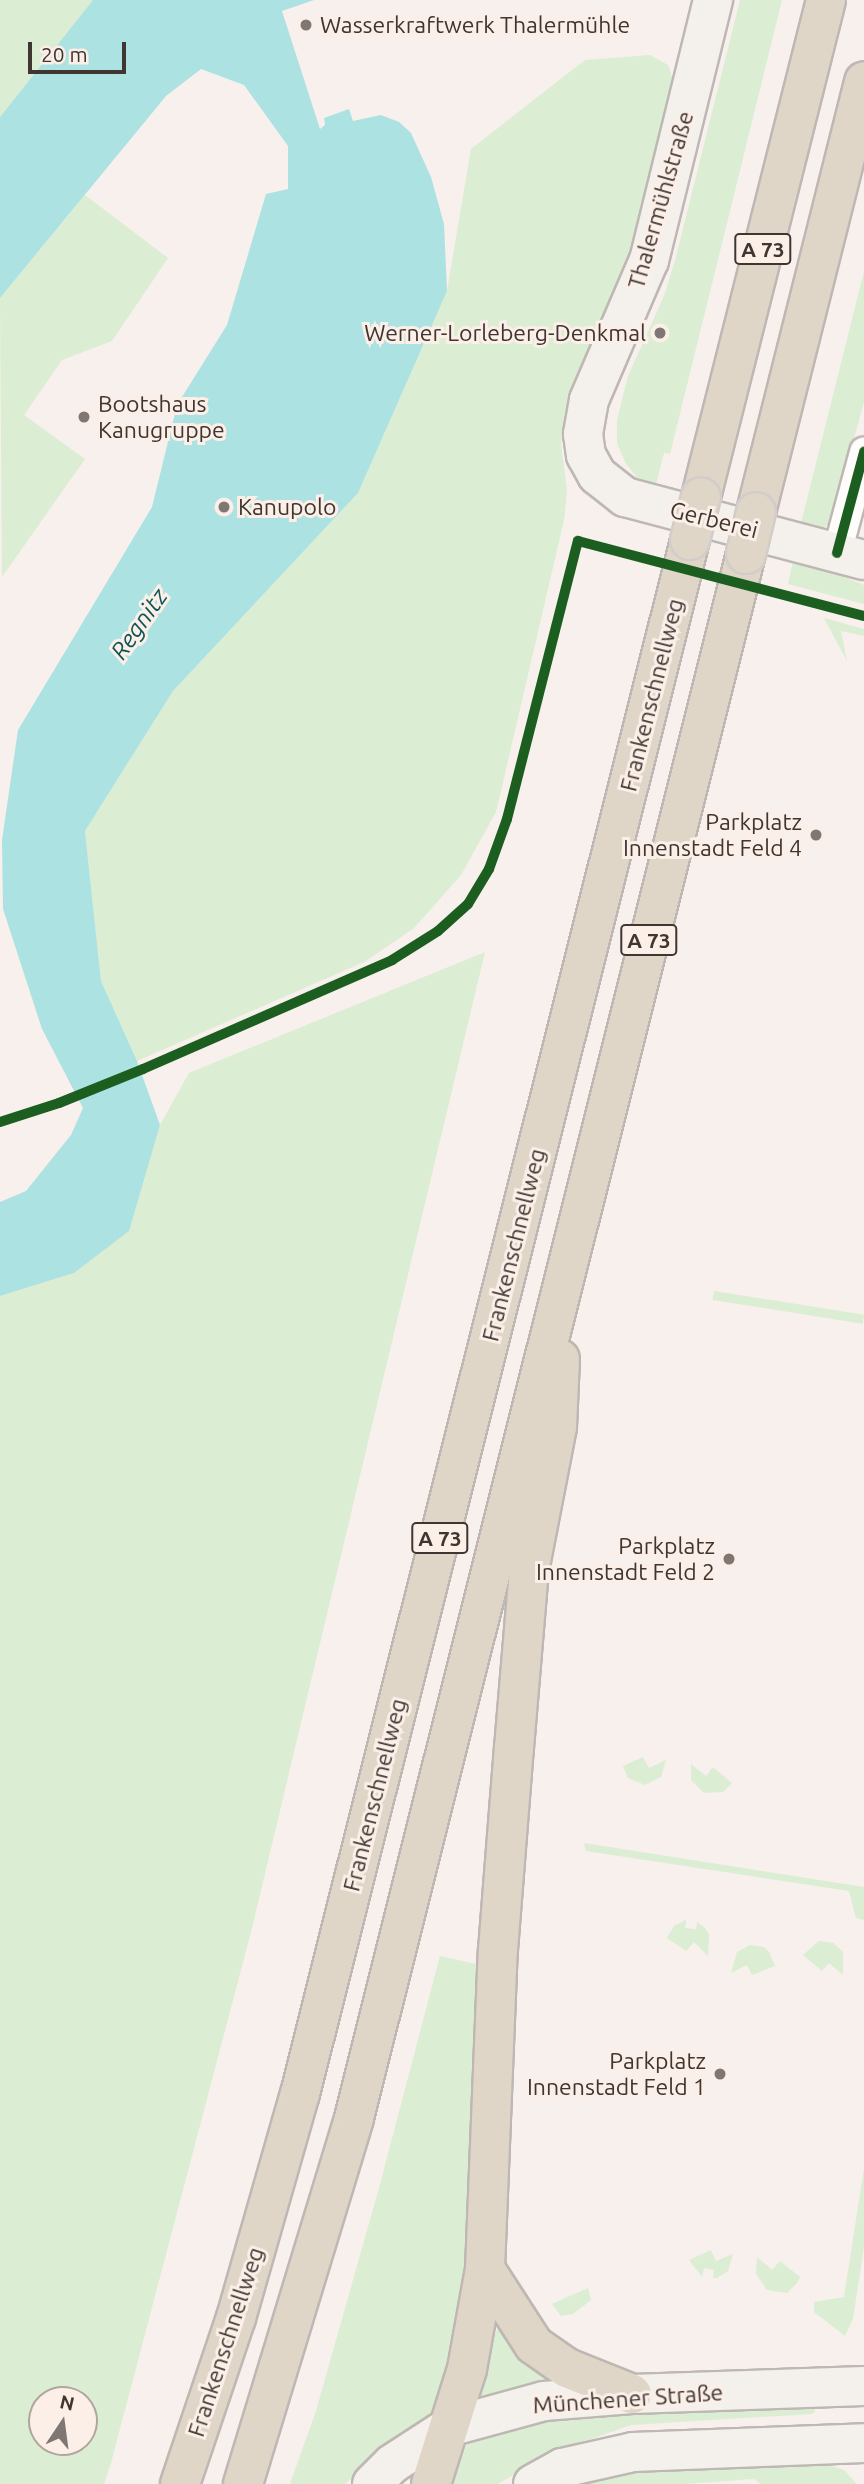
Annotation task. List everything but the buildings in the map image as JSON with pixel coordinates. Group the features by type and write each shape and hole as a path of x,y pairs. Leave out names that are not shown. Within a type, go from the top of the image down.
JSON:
{"highway":[{"name":"Frankenschnellweg","path":"180,2484 236,2318 300,2094 826,0"},
{"name":"A 73","path":"243,2484 354,2118 864,81"},
{"path":"431,2484 467,2369 485,2269 498,1950 529,1571 557,1427 562,1280"},
{"path":"485,2269 534,2345 567,2368 632,2395"}],"main road":[{"name":"Thalermühlstraße","path":"597,475 586,455 583,434 589,400 649,260 713,0"},
{"name":"Gerberei","path":"597,475 618,492 638,501 850,556"},
{"name":"Münchener Straße","path":"372,2484 392,2464 449,2427 544,2401 864,2386"},
{"path":"533,2484 562,2468 633,2452 864,2443"}],"street":[{"name":"Gerberei","path":"850,556 864,452"}],"green space":[{"path":"0,0 93,0 0,117"},
{"path":"740,0 782,0 670,454 664,453 654,492 634,485 636,476 626,464 617,443 617,420 628,376 664,296 676,257"},
{"path":"650,55 668,65 676,89 635,256 563,423 561,444 567,490 564,520 496,812 461,875 414,928 366,961 137,1061 101,981 85,831 173,691 358,493 447,291 471,149 585,60"},
{"path":"85,195 168,258 112,341 62,360 24,415 85,459 2,577 0,298"},
{"path":"864,271 864,402 831,523 821,529 800,527"},
{"path":"794,557 864,585 864,604 788,584"},
{"path":"824,618 864,629 864,636 841,631 847,661"},
{"path":"485,952 252,1928 111,2463 104,2484 0,2484 0,1296 74,1273 128,1231 160,1125 189,1073"},
{"path":"714,1291 864,1315 863,1324 713,1300"},
{"path":"643,1757 649,1768 666,1760 661,1777 645,1785 628,1778 623,1766"},
{"path":"691,1764 706,1776 713,1767 732,1783 723,1792 704,1793 691,1780"},
{"path":"584,1843 864,1887 864,1920 856,1918 849,1891 586,1851"},
{"path":"686,1920 685,1928 696,1929 697,1922 709,1934 708,1956 694,1942 686,1951 667,1938 674,1926"},
{"path":"819,1941 833,1943 843,1952 843,1975 829,1963 822,1971 803,1955"},
{"path":"750,1945 764,1947 775,1966 752,1975 747,1965 731,1973 737,1952"},
{"path":"440,1956 480,1965 468,2244 458,2319 439,2415 381,2451 345,2484 290,2484 316,2411 379,2188"},
{"path":"864,2168 864,2247 853,2319 845,2336 814,2312 814,2302 844,2297"},
{"path":"711,2250 716,2261 733,2254 728,2271 717,2278 713,2278 714,2270 704,2268 702,2277 689,2260"},
{"path":"757,2257 772,2270 780,2261 800,2277 797,2283 787,2293 767,2290 756,2274"},
{"path":"588,2288 591,2300 573,2314 561,2316 552,2304"},
{"path":"500,2328 560,2380 481,2399 496,2331"},
{"path":"813,2405 815,2412 811,2414 631,2425 552,2453 498,2484 453,2484 468,2441 521,2424 578,2416"},
{"path":"823,2463 844,2470 857,2484 761,2484 754,2479 685,2484 578,2484 634,2472"}],"water":[{"name":"Regnitz","path":"93,0 314,0 282,11 320,129 325,125 324,118 349,109 353,121 381,115 399,122 411,133 431,177 444,224 447,291 358,493 173,691 85,831 101,981 137,1061 160,1125 129,1231 74,1273 0,1296 0,1202 26,1191 71,1135 83,1108 42,1029 3,909 2,840 18,730 152,507 177,405 227,325 266,194 288,189 288,146 244,85 201,69 166,96 0,298 0,117"}],"cycle path":[{"path":"837,553 864,452"},
{"path":"0,1122 59,1103 143,1069 392,960 438,931 468,904 489,869 507,819 578,541 864,616"}],"place":[{"name":"Wasserkraftwerk Thalermühle","path":"306,25"},
{"name":"Werner-Lorleberg-Denkmal","path":"660,333"},
{"name":"Bootshaus Kanugruppe","path":"84,417"},
{"name":"Kanupolo","path":"224,507"},
{"name":"Parkplatz Innenstadt Feld 4","path":"816,835"},
{"name":"Parkplatz Innenstadt Feld 2","path":"729,1559"},
{"name":"Parkplatz Innenstadt Feld 1","path":"720,2074"}]}
